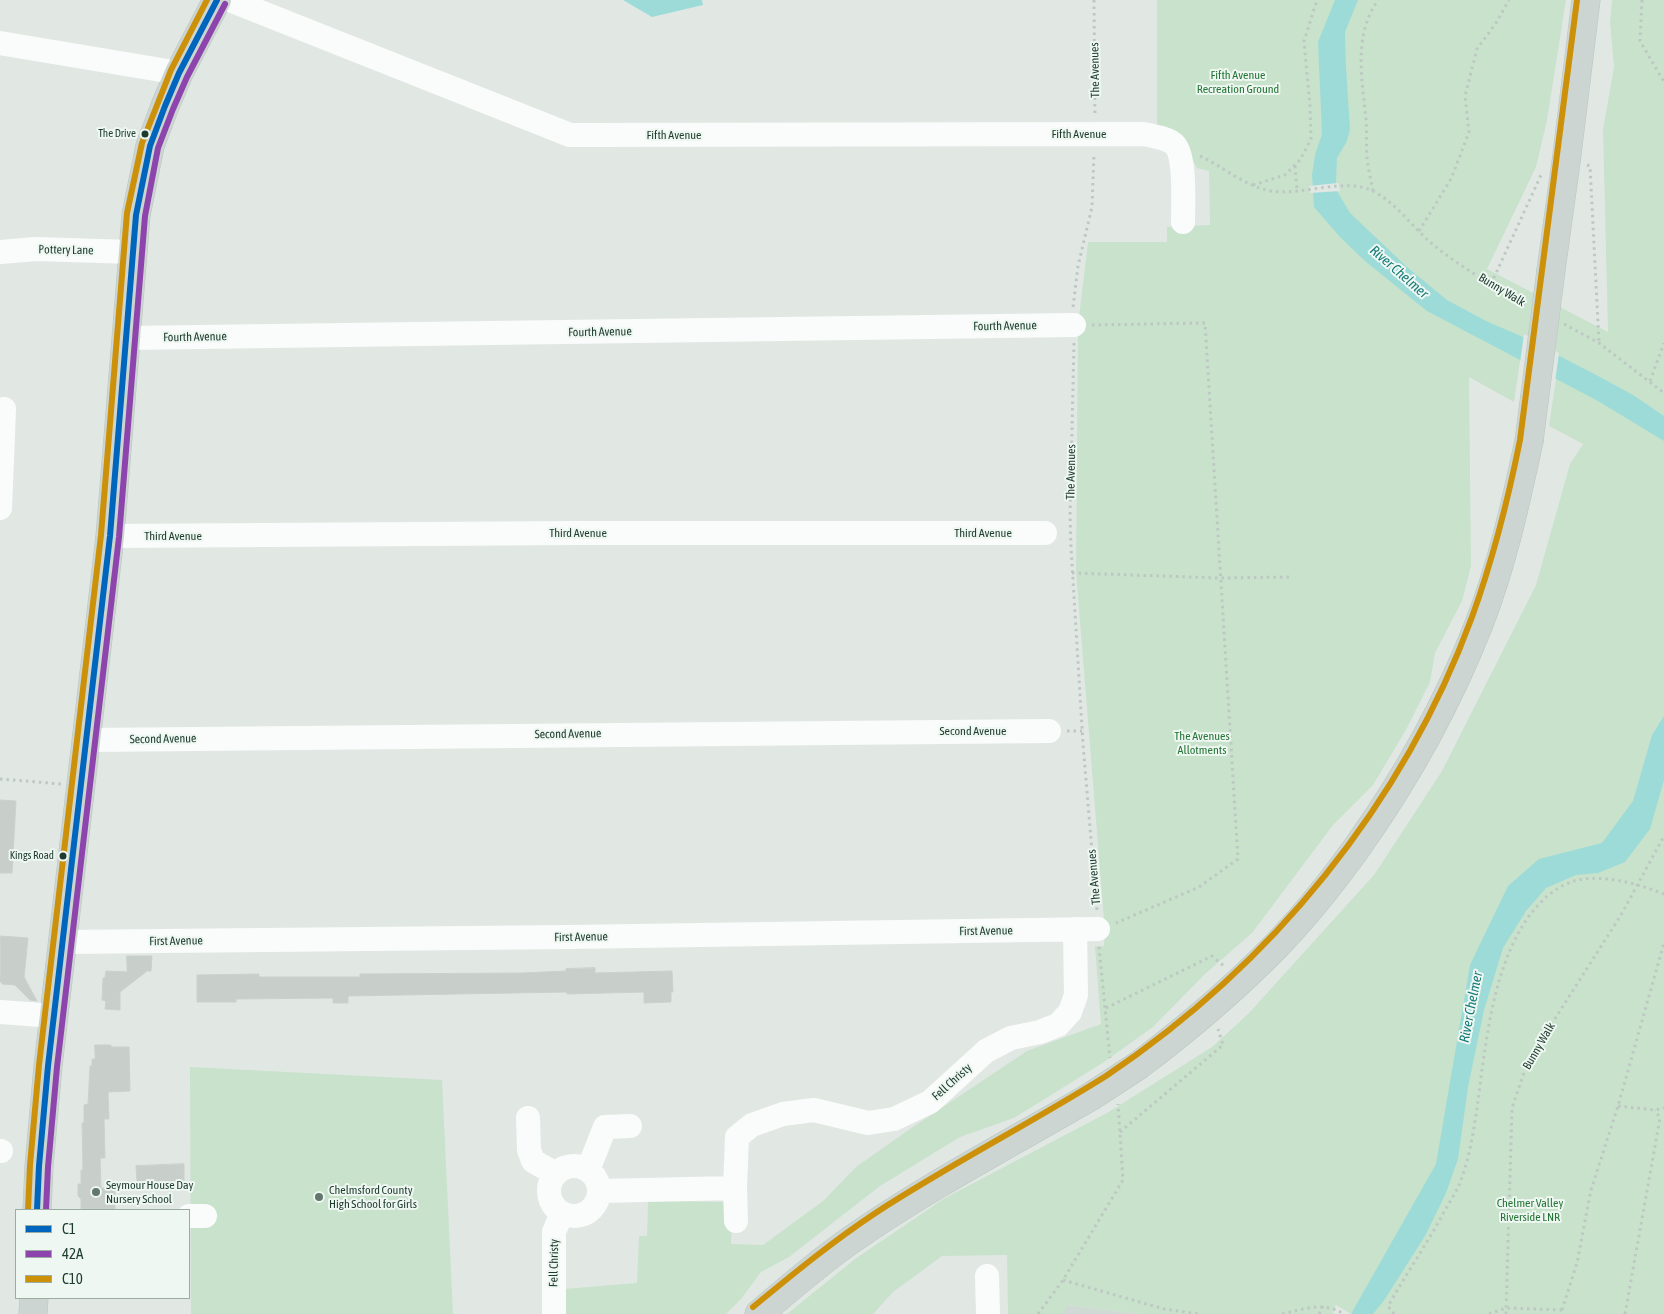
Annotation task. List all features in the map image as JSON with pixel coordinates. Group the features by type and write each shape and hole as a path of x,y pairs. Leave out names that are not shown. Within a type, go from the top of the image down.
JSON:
{"main road":[{"path":"37,1209 42,1124 110,536 136,215 150,146 179,73 217,0"},
{"path":"760,1314 793,1285 848,1243 900,1207 1090,1097 1139,1065 1212,1007 1278,944 1329,886 1381,813 1416,758 1448,697 1479,623 1507,534 1521,478 1529,441 1586,0"},
{"path":"33,1314 34,1299"}],"street":[{"name":"Fifth Avenue","path":"230,0 570,135 1144,134 1174,144"},
{"path":"0,43 179,73"},
{"path":"1174,144 1179,153 1182,167 1183,222"},
{"name":"Pottery Lane","path":"0,252 36,249 132,252"},
{"name":"Fourth Avenue","path":"126,338 1074,326"},
{"path":"0,508 4,410"},
{"name":"Third Avenue","path":"110,536 1045,533"},
{"name":"Second Avenue","path":"87,740 1049,731"},
{"name":"First Avenue","path":"63,942 1075,929 1099,937"},
{"name":"Fell Christy","path":"736,1221 737,1137 752,1125 783,1114 814,1110 868,1123 894,1120 930,1102 986,1051 1011,1038 1040,1032 1058,1025 1070,1012 1076,995 1075,929"},
{"path":"0,1012 54,1016"},
{"path":"528,1118 529,1150 533,1160 556,1174"},
{"path":"588,1170 605,1127 630,1126"},
{"path":"572,1166 588,1170 594,1176 600,1191 594,1207 587,1213 579,1216 570,1216 562,1213 552,1202 549,1195 549,1187 556,1174 572,1166"},
{"path":"600,1191 735,1188"},
{"name":"Fell Christy","path":"554,1314 554,1232 562,1213"},
{"path":"987,1276 988,1314"}],"path":[{"name":"The Avenues","path":"1094,0 1095,120 1092,207 1074,291 1070,516 1083,744 1112,1067"},
{"path":"1174,144 1206,158 1252,186 1285,175 1300,160 1310,139 1310,106 1304,41 1317,0"},
{"path":"1373,192 1367,157 1360,51 1368,18 1378,0"},
{"path":"1419,231 1451,179 1469,132 1465,96 1477,49 1496,23 1509,0"},
{"path":"1642,0 1640,41 1664,82"},
{"path":"1491,284 1548,160 1590,166 1599,342"},
{"path":"1295,165 1298,190"},
{"name":"Bunny Walk","path":"1252,186 1272,191 1357,186 1373,192 1398,211 1435,246 1491,284 1525,304"},
{"path":"1558,321 1599,342 1664,393"},
{"path":"1074,326 1205,323 1238,859 1200,887 1105,928 1099,937"},
{"path":"1650,381 1664,343"},
{"path":"1072,572 1222,578 1291,577"},
{"path":"0,779 55,782 81,788"},
{"name":"Bunny Walk","path":"1506,1314 1512,1108 1528,1061 1620,915 1664,836"},
{"path":"1394,1314 1388,1306 1425,1246 1459,1185 1472,1142 1495,996 1504,962 1518,933 1535,908 1553,890 1582,879 1609,879 1638,884 1664,894"},
{"path":"1489,1314 1506,1308 1562,1312 1577,1262 1592,1190 1664,943"},
{"path":"1106,1008 1212,956 1241,980"},
{"path":"1120,1132 1223,1045 1212,1007"},
{"path":"1038,1314 1063,1280 1123,1180 1116,1096"},
{"path":"1618,1106 1655,1110 1664,1108"},
{"path":"1625,1314 1660,1118 1655,1110"},
{"path":"1063,1280 1164,1309 1199,1314"},
{"path":"1319,1314 1323,1306"},
{"path":"1282,1314 1323,1306 1334,1308 1344,1314"}],"shaded area":[{"path":"1067,1305 1141,1314 1062,1314"}],"green space":[{"path":"1157,0 1566,0 1547,120 1536,167 1487,269 1608,332 1603,130 1614,67 1610,22 1612,0 1664,0 1664,1314 1351,1314 1336,1305 1332,1312 1335,1314 1141,1314 1068,1305 1062,1314 1008,1314 1007,1255 942,1256 893,1292 873,1314 787,1314 855,1259 945,1198 1107,1113 1212,1047 1248,1014 1374,875 1442,771 1536,585 1570,464 1583,444 1549,426 1556,379 1520,361 1514,402 1469,377 1471,566 1462,601 1435,653 1430,682 1407,728 1373,785 1333,825 1252,933 1205,974 1153,1027 1104,1062 1014,1118 960,1137 880,1186 789,1257 761,1272 741,1299 726,1314 564,1314 564,1289 637,1283 639,1236 647,1236 648,1201 732,1202 731,1244 763,1245 823,1201 856,1167 1027,1051 1101,1024 1095,946 1104,946 1105,932 1076,572 1078,325 1088,242 1167,242 1167,227 1210,225 1209,171 1197,168 1183,141 1157,134"},
{"name":"Chelmsford County High School for Girls","path":"190,1067 442,1080 453,1314 191,1314"}],"water":[{"path":"623,0 702,0 703,5 652,17"},
{"name":"River Chelmer","path":"1335,0 1358,0 1345,32 1350,129 1347,141 1337,158 1336,183 1337,191 1350,213 1408,268 1447,300 1598,376 1633,395 1664,416 1664,441 1598,401 1427,311 1365,261 1340,237 1314,207 1312,175 1315,155 1322,134 1318,42"},
{"name":"River Chelmer","path":"1664,716 1664,780 1650,829 1625,862 1598,873 1576,875 1546,888 1526,911 1503,948 1484,1010 1468,1087 1458,1159 1446,1193 1425,1236 1385,1299 1373,1314 1351,1314 1436,1164 1470,965 1508,886 1539,859 1602,843 1633,801 1652,735"}],"pier":[{"path":"1338,183 1340,191 1310,193 1309,186"},
{"path":"1524,334 1559,353 1555,382 1520,363"}],"building":[{"path":"0,800 16,801 12,873 0,873"},
{"path":"1,936 28,938 24,977 37,1001 30,1000 15,985 2,984 0,982"},
{"path":"127,956 152,956 151,971 147,971 120,992 120,1010 105,1009 106,1001 102,1000 103,978 105,978 106,971 127,972"},
{"path":"595,968 595,973 672,971 673,992 671,992 671,1002 644,1003 644,992 567,994 567,992 348,996 348,1003 333,1003 333,998 236,999 236,1002 197,1002 197,975 259,974 259,977 360,977 360,974 523,973"},
{"path":"95,1045 129,1047 130,1091 108,1092 109,1119 104,1119 105,1158 100,1158 101,1188 115,1188 115,1209 81,1209 81,1199 78,1196 78,1184 81,1184 81,1170 83,1170 82,1123 84,1123 84,1105 88,1104 90,1066 92,1066 92,1059 95,1059"},
{"path":"184,1164 184,1181 137,1182 136,1166"}],"transit line":[{"name":"C10","path":"28,1209 39,1065 101,535 127,213 142,143 171,70 207,0"},
{"name":"C1","path":"37,1209 48,1066 110,536 136,215 150,146 165,106 179,73 217,0"},
{"name":"C10","path":"753,1307 829,1246 877,1212 1106,1076 1166,1032 1223,984 1276,932 1325,875 1369,816 1409,752 1443,686 1480,595 1505,507 1520,440 1577,0"},
{"name":"42A","path":"46,1209 57,1067 119,537 145,216 158,148 187,77 225,4"}],"place":[{"name":"The Drive","path":"145,134"},
{"name":"Kings Road","path":"63,856"},
{"name":"Seymour House Day Nursery School","path":"96,1192"},
{"name":"Chelmsford County High School for Girls","path":"319,1197"}],"park label":[{"name":"Fifth Avenue Recreation Ground","path":"1238,82"},
{"name":"The Avenues Allotments","path":"1202,743"},
{"name":"Chelmer Valley Riverside LNR","path":"1530,1210"}]}
